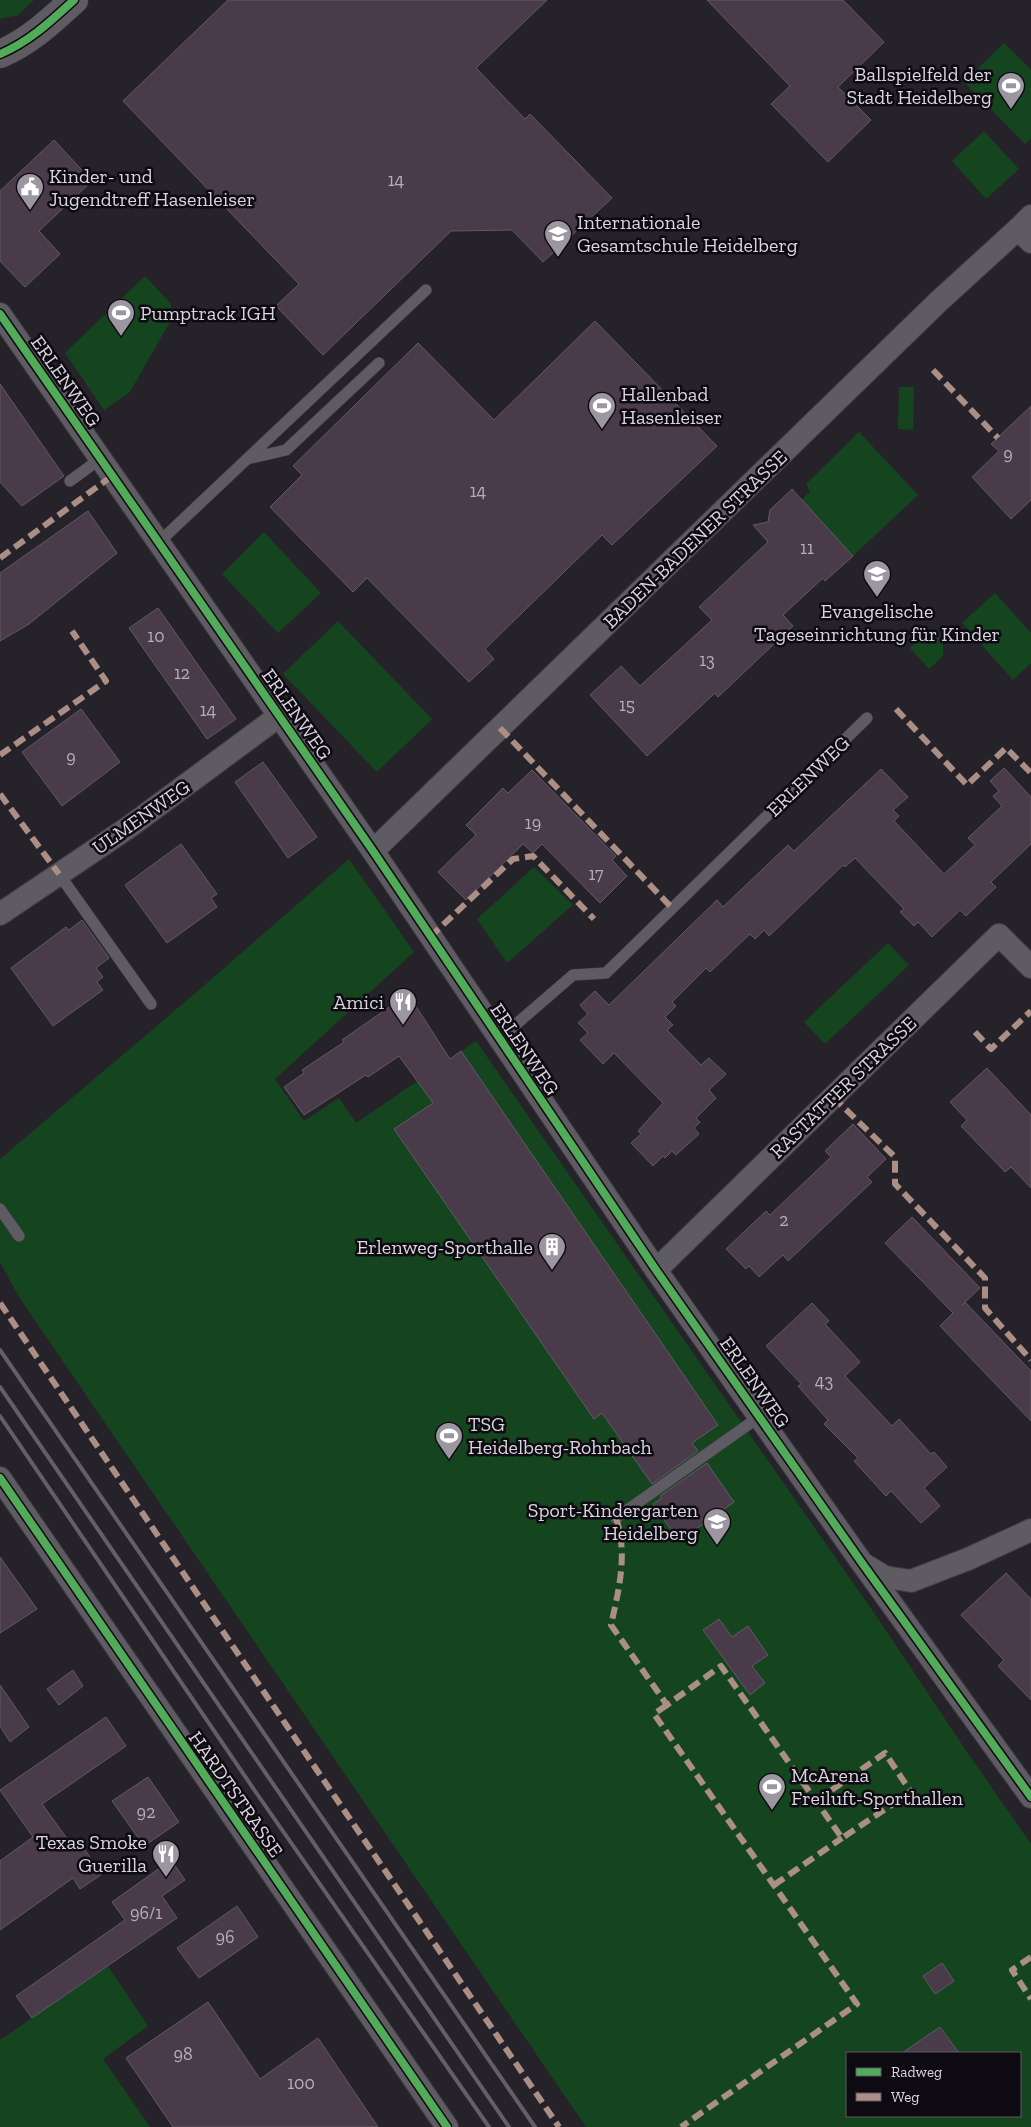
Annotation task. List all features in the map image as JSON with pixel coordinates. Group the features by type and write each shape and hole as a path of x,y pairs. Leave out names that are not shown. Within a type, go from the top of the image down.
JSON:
{"street":[{"path":"0,54 13,49 36,34 74,0"},
{"name":"BADEN-BADENER STRASSE","path":"373,851 938,302 1027,229"},
{"name":"ERLENWEG","path":"0,314 373,851 656,1270 862,1563 1031,1797"},
{"name":"ULMENWEG","path":"0,914 166,800 279,716"},
{"name":"RASTATTER STRASSE","path":"656,1270 999,935 1031,966"},
{"name":"HARDTSTRASSE","path":"0,1478 447,2127"},
{"path":"862,1563 885,1577 911,1581 968,1559 1031,1530"}],"lane":[{"path":"158,543 426,290"},
{"path":"247,459 286,450 380,363"},
{"path":"70,481 100,458"},
{"name":"ERLENWEG","path":"499,1039 573,975 606,973 867,718"},
{"path":"59,874 151,1004"},
{"path":"0,1209 19,1236"},
{"path":"616,1518 759,1417"}],"green space":[{"path":"0,0 34,0 18,15 0,19"},
{"name":"Ballspielfeld der Stadt Heidelberg","path":"1004,43 1031,70 1031,138 1025,144 964,82"},
{"path":"984,131 1019,169 986,199 952,161"},
{"name":"Pumptrack IGH","path":"145,276 171,304 170,322 130,392 104,410 65,353"},
{"path":"899,387 914,387 913,430 898,429"},
{"path":"859,432 918,495 853,556 801,500 810,492 806,484"},
{"path":"264,532 321,593 278,633 222,574"},
{"path":"995,593 1031,633 1031,663 1013,680 962,623"},
{"path":"338,621 432,719 377,772 283,674"},
{"path":"923,636 943,638 943,656 929,669 910,648"},
{"name":"TSG Heidelberg-Rohrbach","path":"349,859 414,952 275,1079 304,1121 339,1098 356,1123 476,1041 881,1623 1031,1844 1031,2127 586,2127 19,1297 0,1262 0,1159 192,996"},
{"path":"534,867 573,905 507,963 477,919"},
{"path":"888,943 909,965 825,1044 804,1022"},
{"path":"108,1966 148,2026 103,2059 150,2127 0,2127 0,2040"}],"building":[{"name":"Internationale Gesamtschule Heidelberg","path":"228,0 547,0 476,68 525,119 530,114 612,198 543,262 512,230 451,231 323,355 276,306 299,284 123,101"},
{"path":"707,0 843,0 884,42 838,87 871,120 828,162 771,104 790,86"},
{"name":"Kinder- und Jugendtreff Hasenleiser","path":"54,140 92,181 39,231 60,254 25,287 0,261 0,191"},
{"path":"595,321 717,446 612,545 602,535 485,649 494,659 469,682 367,578 353,592 270,507 302,475 293,466 418,343 494,420"},
{"path":"0,384 64,476 22,506 0,482"},
{"path":"1031,406 1031,500 1011,519 972,477 999,451 991,444"},
{"path":"792,489 853,556 825,581 823,578 783,615 793,626 718,697 715,693 647,756 590,695 621,666 640,686 712,620 699,607 768,542 753,525 768,522 770,510"},
{"path":"88,511 117,553 29,624 0,641 0,573"},
{"path":"158,608 236,719 207,739 129,628"},
{"path":"81,709 120,762 62,806 22,752"},
{"path":"263,762 317,837 288,858 235,782"},
{"path":"1004,768 1031,797 1031,844 991,882 996,887 966,916 960,910 932,937 918,922 914,926 900,912 904,909 855,858 845,867 843,865 769,936 764,930 755,939 750,934 710,972 706,968 672,1002 676,1006 665,1017 673,1025 667,1030 701,1065 709,1058 726,1074 709,1090 716,1098 696,1118 700,1122 694,1128 699,1134 676,1155 672,1151 665,1158 663,1156 653,1166 631,1143 641,1134 638,1131 663,1103 614,1053 603,1064 580,1040 588,1033 578,1023 588,1014 580,1005 595,991 609,1005 717,900 723,907 788,845 794,851 881,769 908,797 893,810 899,816 894,821 944,874 975,845 968,838 1002,806 993,796 999,791 990,781"},
{"path":"532,770 616,856 612,860 627,876 600,903 542,844 533,853 523,844 466,900 438,872 476,835 466,825 503,788 508,793"},
{"path":"181,844 217,894 211,898 217,907 167,943 125,885"},
{"path":"82,920 109,958 96,968 103,977 97,982 103,990 53,1026 11,968 66,927 69,930"},
{"name":"Erlenweg-Sporthalle","path":"408,994 450,1059 461,1051 718,1425 692,1443 698,1451 652,1484 602,1413 594,1419 394,1129 433,1103 399,1056 304,1115 284,1087 304,1073 302,1070 344,1042 342,1040"},
{"path":"987,1068 1031,1115 1031,1188 1011,1167 1005,1172 961,1126 967,1120 950,1102"},
{"path":"853,1124 886,1159 867,1177 872,1182 788,1261 783,1255 759,1277 749,1266 746,1269 726,1249 766,1211 770,1215 831,1157 825,1151"},
{"path":"912,1217 980,1288 965,1302 1031,1371 1031,1421 940,1326 953,1313 885,1243"},
{"path":"812,1303 829,1321 825,1324 860,1362 845,1376 892,1426 899,1419 931,1454 934,1452 947,1467 924,1488 940,1506 921,1523 891,1491 886,1496 854,1461 858,1458 824,1424 828,1420 798,1386 801,1384 766,1346"},
{"path":"707,1463 734,1502 679,1541 653,1504 662,1498 660,1496"},
{"path":"0,1557 37,1609 0,1633"},
{"path":"1006,1573 1031,1599 1031,1700 998,1666 1004,1660 961,1615"},
{"path":"719,1619 732,1637 748,1626 768,1655 752,1666 765,1683 750,1695 703,1630"},
{"path":"73,1670 83,1686 59,1705 47,1689"},
{"path":"0,1685 29,1727 10,1742 0,1726"},
{"path":"106,1717 126,1746 42,1804 71,1844 77,1839 102,1874 80,1889 73,1878 0,1930 0,1861 33,1837 0,1790"},
{"path":"148,1777 179,1822 144,1846 112,1801"},
{"path":"171,1860 185,1880 162,1896 177,1918 32,2018 16,1996 125,1920 112,1902"},
{"path":"237,1906 258,1937 199,1978 177,1948"},
{"path":"942,1963 954,1981 935,1994 923,1976"},
{"path":"208,2002 260,2079 318,2038 378,2127 173,2127 126,2058"},
{"path":"940,2027 958,2052 903,2052"}],"railway":[{"path":"0,1350 535,2127"},
{"path":"0,1387 509,2127"},
{"path":"0,1416 255,1791 489,2127"}],"marked path":[{"path":"933,370 998,438"},
{"path":"0,558 112,476"},
{"path":"0,755 106,681 72,631"},
{"path":"896,709 967,785 1006,748 1031,773"},
{"path":"500,728 672,908"},
{"path":"0,794 59,874"},
{"path":"430,937 513,859 533,856 594,919"},
{"path":"975,1032 991,1049 1031,1011"},
{"path":"833,1097 895,1157 895,1184 985,1278 985,1308 1031,1360"},
{"path":"0,1303 559,2127"},
{"path":"616,1518 620,1531 622,1558 611,1625 667,1705 721,1666 842,1838 911,1792 885,1753 816,1801"},
{"path":"667,1705 654,1714 857,2004 681,2127"},
{"path":"774,1885 842,1838"},
{"path":"1031,1957 1012,1970 1031,1999"}],"cycle path":[{"path":"0,54 30,37 74,0"},
{"path":"0,314 373,851 656,1270 862,1563 1031,1797"},
{"path":"0,1478 447,2127"}],"place":[{"name":"Ballspielfeld der Stadt Heidelberg","path":"1011,110"},
{"name":"Kinder- und Jugendtreff Hasenleiser","path":"30,211"},
{"name":"Internationale Gesamtschule Heidelberg","path":"558,258"},
{"name":"Pumptrack IGH","path":"121,337"},
{"name":"Hallenbad Hasenleiser","path":"602,430"},
{"name":"Evangelische Tageseinrichtung für Kinder","path":"877,598"},
{"name":"Amici","path":"403,1026"},
{"name":"Erlenweg-Sporthalle","path":"552,1271"},
{"name":"TSG Heidelberg-Rohrbach","path":"449,1460"},
{"name":"Sport-Kindergarten Heidelberg","path":"717,1546"},
{"name":"McArena Freiluft-Sporthallen","path":"772,1811"},
{"name":"Texas Smoke Guerilla","path":"166,1878"}]}
